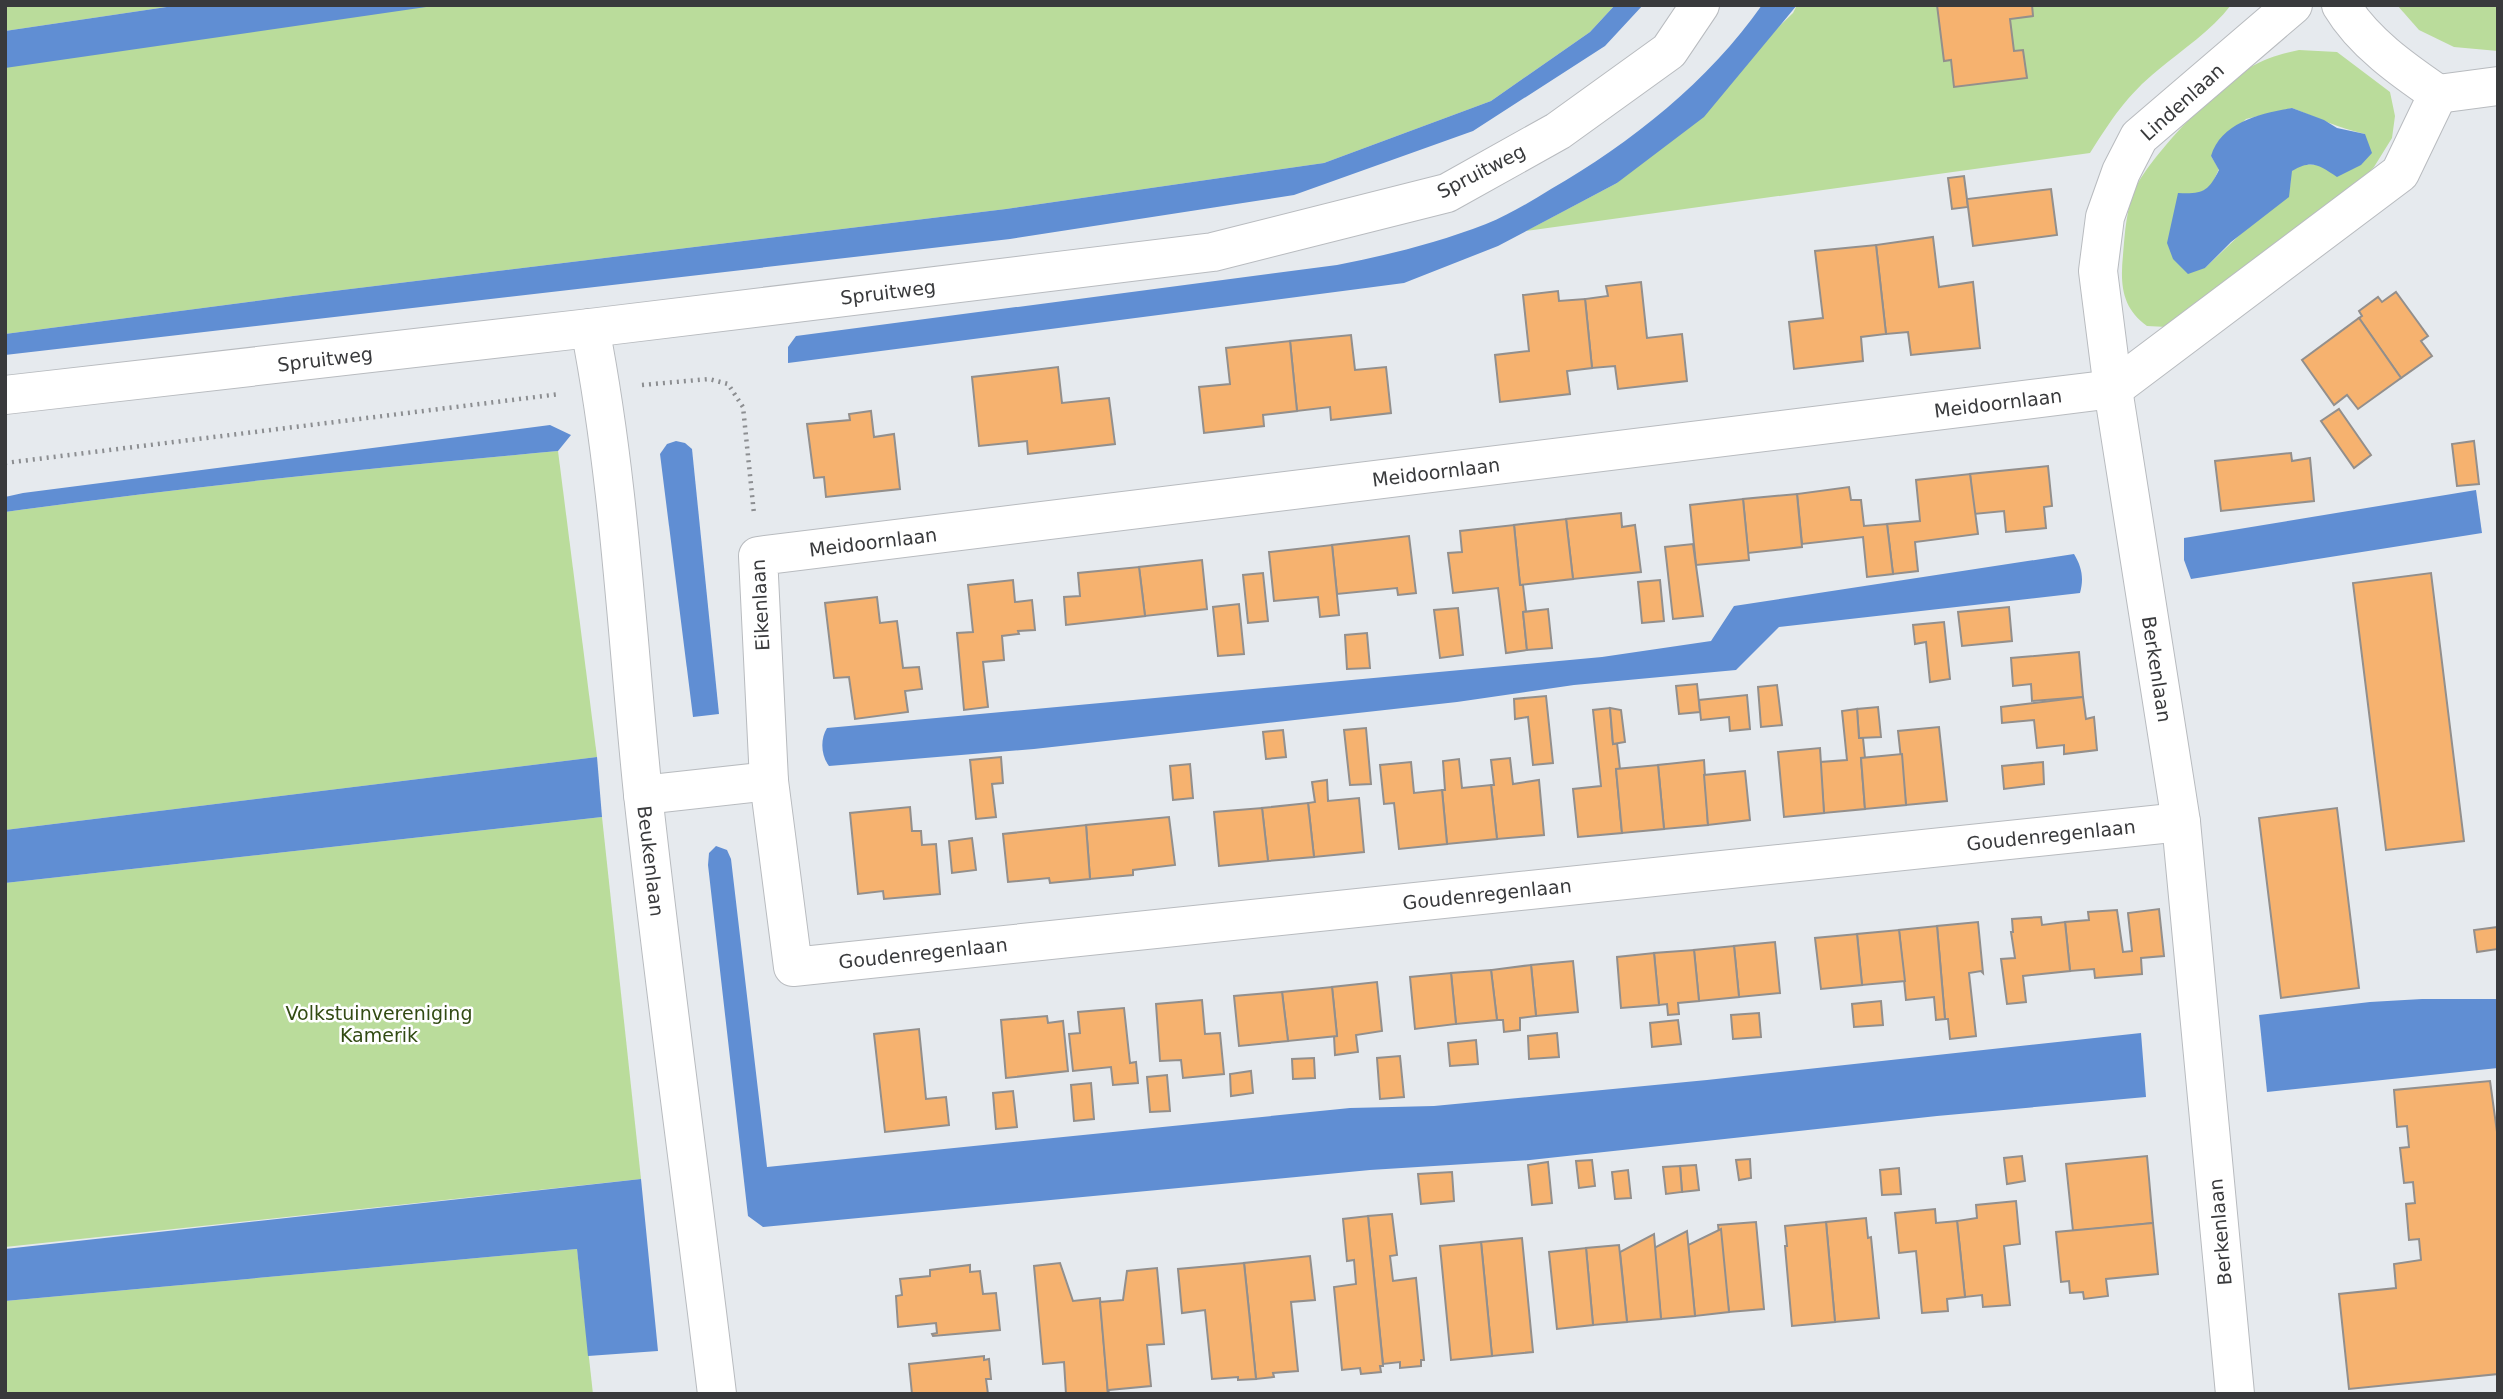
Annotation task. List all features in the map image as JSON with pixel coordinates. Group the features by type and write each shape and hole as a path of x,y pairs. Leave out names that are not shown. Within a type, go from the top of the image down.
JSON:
{"street":[{"name":"Spruitweg","path":"5,395 590,328 1213,252 1447,193 1558,131 1669,51 1700,5"},
{"name":"Lindenlaan","path":"2113,388 2098,271 2105,216 2121,172 2139,137 2294,5"},
{"path":"2341,5 2347,16 2377,47 2408,74 2438,94 2498,86"},
{"path":"2113,388 2400,173 2438,94"},
{"name":"Beukenlaan","path":"590,328 602,389 612,466 643,795 717,1394"},
{"name":"Meidoornlaan","path":"758,556 2113,388"},
{"name":"Berkenlaan","path":"2113,388 2181,822 2235,1394"},
{"name":"Eikenlaan","path":"758,556 769,780 793,967"},
{"path":"643,795 769,780"},
{"name":"Goudenregenlaan","path":"793,967 2181,822"}],"path":[{"name":"Eikenlaan","path":"602,389 709,379 728,384 743,407 747,429 758,556"},
{"path":"5,463 602,389"}],"green space":[{"path":"5,5 180,5 5,31"},
{"path":"430,5 1615,5 1590,32 1491,101 1324,163 1006,209 5,334 5,67"},
{"path":"1797,5 2231,5 2206,31 2137,89 2090,153 1526,231 1617,183 1793,13"},
{"path":"2397,5 2498,5 2498,51 2454,47 2419,30"},
{"path":"2299,50 2337,52 2390,92 2395,116 2392,138 2374,167 2351,192 2167,327 2147,326 2132,312 2123,286 2126,221 2136,187 2156,157 2221,89 2255,65","holes":["2292,108 2365,134 2318,165 2303,164 2291,171 2290,187 2205,268 2198,194 2211,186 2219,169 2211,156 2246,119"]},
{"path":"558,451 597,757 5,830 5,512 212,486"},
{"name":"Volkstuinvereniging Kamerik","path":"602,817 641,1179 5,1247 5,883"},
{"path":"577,1249 593,1394 5,1394 5,1301"}],"water":[{"path":"180,5 440,5 5,68 5,31"},
{"path":"1615,5 1643,5 1605,46 1473,131 1294,195 1010,239 5,355 5,334 1006,209 1324,163 1491,101 1590,32"},
{"path":"1762,5 1797,5 1704,117 1617,183 1498,246 1404,283 788,363 788,347 796,336 1337,265 1412,248 1468,231 1527,203 1581,171 1639,131 1718,59"},
{"path":"2292,108 2337,128 2365,134 2372,153 2361,165 2337,177 2310,164 2292,171 2289,197 2231,242 2205,268 2188,274 2173,259 2167,243 2178,193 2199,192 2208,187 2219,170 2211,156 2216,144 2233,127 2255,116"},
{"path":"550,425 571,435 558,451 212,486 5,512 5,497 23,493"},
{"path":"676,441 685,443 692,449 719,714 693,717 660,454 667,444"},
{"path":"2476,490 2482,533 2191,579 2184,560 2184,538"},
{"path":"2074,554 2082,573 2080,593 1779,627 1736,670 1574,685 1457,702 1034,749 829,766 823,752 822,742 827,728 1602,657 1711,641 1734,606"},
{"path":"597,757 602,817 5,883 5,830"},
{"path":"716,846 727,850 731,859 767,1167 1350,1108 1434,1106 1707,1080 2141,1033 2146,1097 1937,1116 1530,1160 1370,1170 763,1227 748,1216 708,865 709,853"},
{"path":"2422,999 2498,999 2498,1068 2267,1092 2259,1015"},
{"path":"641,1179 658,1351 588,1356 577,1249 5,1301 5,1249"}],"building":[{"path":"1937,5 2032,5 2033,16 2010,19 2014,51 2023,50 2027,78 1954,87 1951,60 1944,61"},
{"path":"1964,176 1968,207 1952,209 1948,178"},
{"path":"2051,189 2057,235 1973,246 1967,199"},
{"path":"1933,237 1939,287 1973,282 1980,348 1911,355 1908,332 1886,334 1876,245"},
{"path":"1876,245 1886,334 1861,337 1863,361 1794,369 1789,322 1823,318 1815,251"},
{"path":"1641,282 1647,338 1682,334 1687,381 1618,389 1615,366 1592,368 1585,299 1608,296 1606,286"},
{"path":"1558,291 1559,301 1585,299 1592,368 1567,371 1570,394 1500,402 1495,355 1529,351 1523,295"},
{"path":"2396,292 2428,336 2421,341 2432,356 2401,378 2359,318 2362,316 2359,311 2378,297 2382,302"},
{"path":"2359,318 2401,378 2358,409 2347,395 2334,405 2302,360"},
{"path":"1351,335 1355,370 1386,367 1391,413 1331,420 1330,407 1297,411 1290,341"},
{"path":"1290,341 1297,411 1263,415 1264,426 1204,433 1199,387 1230,384 1226,348"},
{"path":"1058,367 1062,403 1109,398 1115,444 1028,454 1027,441 979,446 972,377"},
{"path":"2339,409 2371,455 2354,468 2321,421"},
{"path":"871,411 874,437 894,434 900,489 826,497 824,477 814,478 807,424 850,420 849,414"},
{"path":"2474,441 2479,484 2457,486 2452,444"},
{"path":"2291,453 2292,461 2310,458 2314,501 2221,511 2215,461"},
{"path":"2048,466 2052,506 2044,507 2046,528 2006,532 2004,511 1974,514 1970,474"},
{"path":"1970,474 1978,534 1915,542 1918,571 1893,574 1887,524 1920,521 1916,480"},
{"path":"1849,487 1851,500 1861,500 1864,526 1887,524 1893,574 1867,577 1863,537 1802,544 1797,494"},
{"path":"1797,494 1802,547 1748,553 1743,499"},
{"path":"1743,499 1749,560 1696,565 1690,505"},
{"path":"1621,513 1622,527 1635,525 1641,572 1573,579 1566,519"},
{"path":"1566,519 1573,579 1520,585 1514,525"},
{"path":"1514,525 1520,585 1523,585 1526,611 1523,612 1527,650 1506,653 1498,588 1453,593 1448,553 1462,552 1460,531"},
{"path":"1409,536 1416,593 1398,595 1397,588 1337,594 1332,545"},
{"path":"1693,544 1703,616 1673,619 1665,547"},
{"path":"1332,545 1339,615 1320,617 1318,597 1274,601 1269,552"},
{"path":"1202,560 1207,609 1145,616 1139,567"},
{"path":"1139,567 1145,616 1066,625 1064,597 1080,596 1078,573"},
{"path":"1263,573 1268,621 1248,623 1243,575"},
{"path":"2431,573 2464,841 2386,850 2353,583"},
{"path":"1013,580 1015,602 1032,600 1035,630 1002,636 1004,660 983,662 988,707 964,710 957,633 973,632 968,585"},
{"path":"1660,580 1664,621 1642,623 1638,582"},
{"path":"877,597 880,623 897,621 903,668 919,667 922,689 905,691 908,712 855,719 849,677 834,678 825,603"},
{"path":"1239,604 1244,654 1218,656 1213,607"},
{"path":"2009,607 2012,641 1962,646 1958,612"},
{"path":"1458,608 1463,655 1440,658 1434,610"},
{"path":"1548,609 1552,648 1527,650 1523,612"},
{"path":"1944,622 1950,679 1930,682 1926,642 1915,644 1913,625"},
{"path":"1367,633 1370,668 1347,669 1345,635"},
{"path":"2079,652 2083,697 2032,701 2031,684 2013,686 2011,658"},
{"path":"1697,684 1700,712 1679,714 1676,686"},
{"path":"1777,685 1782,725 1761,727 1758,687"},
{"path":"1747,695 1750,729 1730,731 1729,717 1701,720 1699,700"},
{"path":"1546,696 1553,763 1533,765 1528,717 1515,719 1514,699"},
{"path":"2083,697 2086,719 2094,717 2097,750 2064,754 2064,745 2037,748 2034,720 2002,723 2001,707"},
{"path":"1878,707 1881,737 1859,738 1857,709"},
{"path":"1610,708 1613,744 1617,743 1620,769 1616,769 1622,833 1578,837 1573,789 1601,786 1593,710"},
{"path":"1610,708 1621,710 1625,742 1613,744"},
{"path":"1857,709 1859,738 1863,738 1865,758 1861,758 1865,809 1824,813 1820,762 1847,760 1842,711"},
{"path":"1939,727 1947,801 1906,805 1898,731"},
{"path":"1366,728 1371,784 1350,785 1344,730"},
{"path":"1283,730 1286,757 1266,759 1263,732"},
{"path":"1820,748 1824,813 1784,817 1778,752"},
{"path":"1902,754 1906,805 1865,809 1861,758"},
{"path":"1001,757 1003,783 992,784 996,817 976,819 970,760"},
{"path":"1510,758 1513,784 1539,780 1544,835 1497,839 1491,760"},
{"path":"1459,759 1462,788 1491,785 1497,839 1447,844 1442,790 1445,790 1443,761"},
{"path":"1704,760 1708,825 1664,829 1658,765"},
{"path":"1411,762 1414,793 1442,790 1447,844 1399,849 1394,803 1384,804 1380,765"},
{"path":"2043,762 2044,784 2004,789 2002,766"},
{"path":"1190,764 1193,798 1173,800 1170,766"},
{"path":"1658,765 1664,829 1622,833 1616,769"},
{"path":"1745,771 1750,820 1708,825 1704,775"},
{"path":"1327,780 1328,801 1359,798 1364,852 1314,857 1308,803 1315,802 1312,782"},
{"path":"1308,803 1314,857 1268,861 1262,808"},
{"path":"910,807 912,831 921,831 922,845 936,844 940,894 884,899 883,891 858,894 850,813"},
{"path":"1262,808 1268,861 1219,866 1214,812"},
{"path":"2337,808 2359,988 2281,998 2259,818"},
{"path":"1169,817 1175,865 1133,870 1133,875 1090,879 1086,825"},
{"path":"1086,825 1090,879 1050,883 1049,878 1008,882 1003,834"},
{"path":"972,838 976,870 952,873 949,841"},
{"path":"2159,909 2164,956 2141,958 2142,974 2095,978 2094,969 2070,971 2065,922 2089,920 2088,912 2117,910 2123,952 2132,951 2128,913"},
{"path":"2041,917 2042,925 2065,922 2070,971 2023,976 2026,1002 2007,1004 2001,959 2015,958 2012,919"},
{"path":"1978,922 1983,973 1969,973 1976,1036 1950,1039 1948,1019 1945,1019 1937,926"},
{"path":"1937,926 1945,1019 1936,1020 1934,997 1906,1000 1899,930"},
{"path":"2498,927 2498,949 2477,952 2474,930"},
{"path":"1899,930 1905,981 1862,985 1857,934"},
{"path":"1857,934 1862,985 1821,989 1815,938"},
{"path":"1775,942 1780,993 1739,997 1734,946"},
{"path":"1734,946 1739,997 1699,1001 1694,950"},
{"path":"1694,950 1699,1001 1678,1003 1679,1014 1668,1015 1667,1004 1659,1005 1654,953"},
{"path":"1654,953 1659,1005 1621,1008 1617,957"},
{"path":"1573,961 1578,1012 1536,1016 1531,965"},
{"path":"1531,965 1536,1016 1520,1018 1520,1030 1504,1032 1503,1020 1497,1020 1491,970"},
{"path":"1491,970 1497,1020 1456,1024 1451,973"},
{"path":"1451,973 1456,1024 1415,1029 1410,977"},
{"path":"1377,982 1382,1031 1356,1035 1358,1052 1335,1055 1334,1036 1337,1036 1332,987"},
{"path":"1332,987 1337,1036 1288,1041 1282,992"},
{"path":"1282,992 1288,1041 1239,1046 1234,996"},
{"path":"1202,1000 1205,1034 1220,1033 1224,1074 1183,1078 1181,1060 1160,1061 1156,1004"},
{"path":"1881,1001 1883,1025 1854,1027 1852,1004"},
{"path":"1124,1008 1130,1063 1136,1062 1138,1083 1113,1085 1111,1067 1073,1071 1069,1034 1080,1033 1078,1012"},
{"path":"1759,1013 1761,1037 1733,1039 1731,1015"},
{"path":"1047,1016 1048,1023 1063,1021 1068,1071 1006,1078 1001,1020"},
{"path":"1678,1020 1681,1044 1652,1047 1650,1023"},
{"path":"919,1029 926,1099 946,1097 949,1125 885,1132 874,1034"},
{"path":"1557,1033 1559,1057 1529,1059 1528,1036"},
{"path":"1476,1040 1478,1064 1450,1066 1448,1043"},
{"path":"1400,1056 1404,1097 1380,1099 1377,1058"},
{"path":"1314,1058 1315,1078 1293,1079 1292,1059"},
{"path":"1251,1071 1253,1093 1231,1096 1230,1074"},
{"path":"1167,1075 1170,1111 1150,1112 1147,1077"},
{"path":"2490,1081 2498,1139 2498,1374 2349,1389 2339,1294 2396,1288 2394,1264 2421,1260 2419,1239 2409,1240 2406,1204 2415,1203 2413,1182 2404,1183 2400,1148 2409,1147 2407,1126 2397,1127 2394,1090"},
{"path":"1091,1083 1094,1119 1074,1121 1071,1085"},
{"path":"1013,1091 1017,1127 996,1129 993,1093"},
{"path":"2022,1156 2025,1181 2007,1184 2004,1158"},
{"path":"2147,1156 2153,1223 2073,1231 2066,1164"},
{"path":"1750,1159 1751,1178 1739,1180 1736,1160"},
{"path":"1592,1160 1595,1186 1579,1188 1576,1161"},
{"path":"1548,1162 1552,1203 1532,1205 1528,1165"},
{"path":"1696,1165 1699,1190 1682,1192 1680,1166"},
{"path":"1680,1166 1682,1192 1666,1194 1663,1167"},
{"path":"1899,1168 1901,1194 1882,1195 1880,1170"},
{"path":"1628,1170 1631,1198 1615,1199 1612,1172"},
{"path":"1452,1172 1454,1201 1421,1204 1418,1174"},
{"path":"2016,1201 2020,1244 2004,1246 2010,1305 1983,1307 1982,1295 1965,1297 1957,1221 1977,1218 1976,1205"},
{"path":"1935,1209 1936,1223 1957,1221 1965,1297 1947,1299 1948,1311 1922,1313 1916,1251 1899,1253 1895,1213"},
{"path":"1392,1214 1397,1255 1390,1256 1393,1281 1416,1278 1424,1360 1421,1360 1421,1366 1400,1368 1400,1362 1383,1364 1368,1216"},
{"path":"1368,1216 1383,1366 1380,1366 1381,1372 1361,1374 1360,1368 1342,1370 1334,1287 1356,1284 1354,1260 1347,1261 1343,1219"},
{"path":"1866,1218 1868,1238 1871,1237 1879,1318 1835,1322 1826,1222"},
{"path":"1756,1222 1764,1309 1729,1312 1718,1225"},
{"path":"1826,1222 1835,1322 1792,1326 1785,1226"},
{"path":"2153,1223 2158,1274 2106,1279 2108,1296 2084,1299 2083,1292 2070,1293 2069,1281 2061,1282 2056,1232"},
{"path":"1721,1229 1729,1312 1695,1316 1688,1245"},
{"path":"1687,1231 1695,1316 1661,1319 1654,1248"},
{"path":"1654,1234 1661,1319 1627,1322 1620,1252"},
{"path":"1522,1238 1533,1352 1492,1356 1481,1242"},
{"path":"1481,1242 1492,1356 1451,1360 1440,1246"},
{"path":"1619,1245 1627,1322 1593,1325 1586,1248"},
{"path":"1586,1248 1593,1325 1557,1329 1549,1252"},
{"path":"1310,1256 1315,1300 1291,1302 1298,1371 1273,1373 1274,1377 1256,1379 1244,1263"},
{"path":"1060,1263 1073,1301 1100,1298 1108,1394 1066,1394 1064,1362 1043,1364 1034,1266"},
{"path":"1244,1263 1256,1379 1212,1379 1205,1310 1182,1313 1178,1269"},
{"path":"970,1265 970,1272 980,1271 983,1294 996,1293 1000,1330 933,1336 932,1334 937,1333 936,1323 898,1327 896,1296 902,1295 900,1279 930,1276 930,1270"},
{"path":"1157,1268 1164,1344 1147,1345 1151,1386 1109,1390 1108,1394 1100,1302 1123,1300 1127,1271"},
{"path":"984,1356 984,1360 989,1359 991,1379 986,1379 988,1394 912,1394 909,1364"}]}
